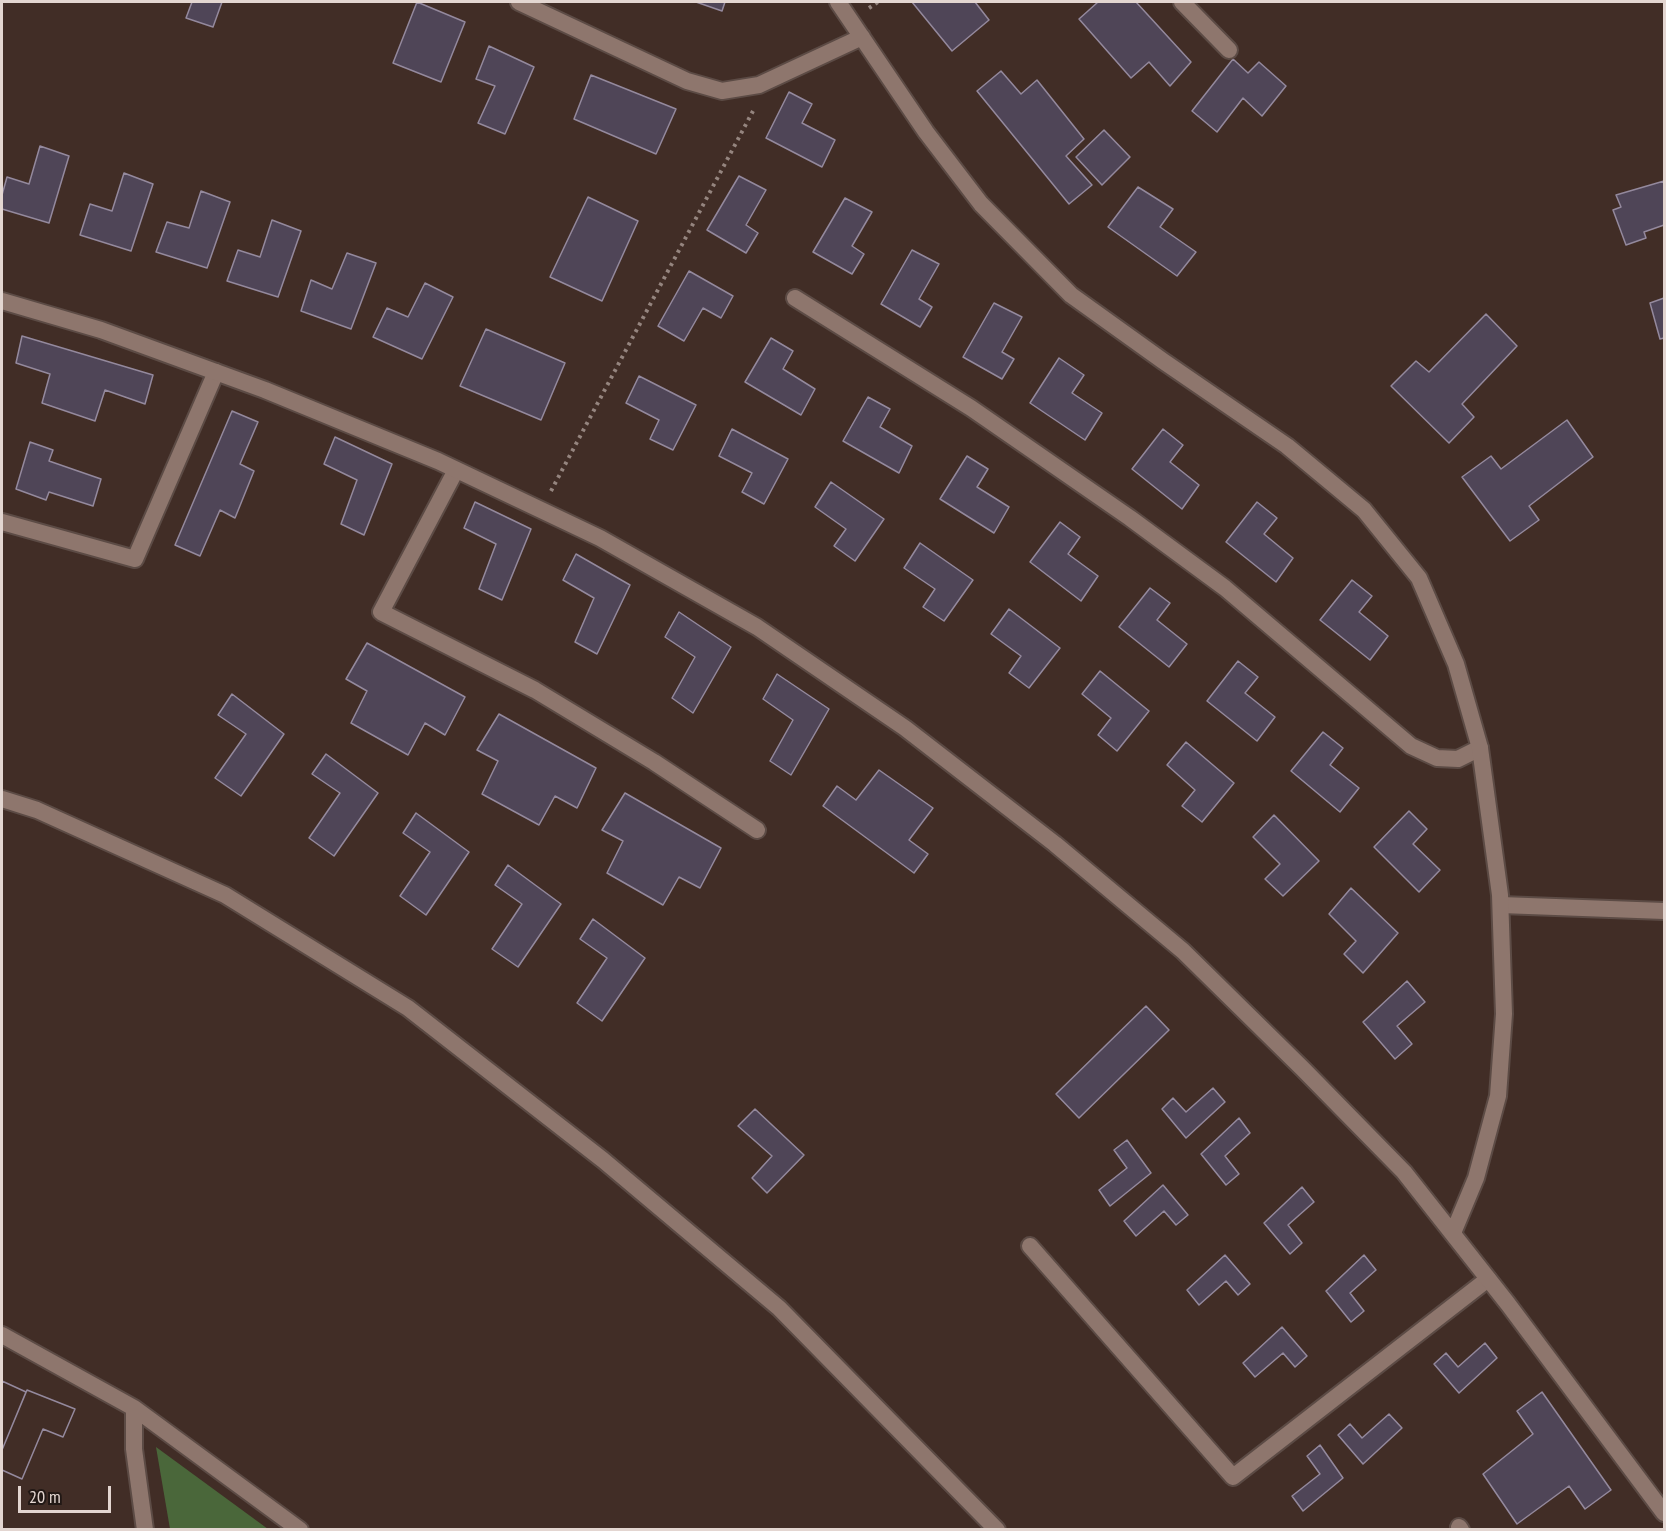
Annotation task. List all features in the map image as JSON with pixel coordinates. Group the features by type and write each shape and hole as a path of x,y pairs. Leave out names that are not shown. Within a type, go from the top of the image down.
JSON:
{"street":[{"path":"519,2 687,81 722,91 759,85 862,37"},
{"path":"838,2 926,132 981,204 1071,295 1287,446 1364,510 1419,578 1456,664 1480,748 1501,905 1504,1014 1498,1096 1476,1178 1453,1233"},
{"path":"1182,2 1229,50"},
{"path":"795,298 971,408 1130,518 1226,588 1411,746 1437,758 1458,759 1480,748"},
{"path":"2,301 101,330 276,395 456,470 600,538 757,627 905,728 1055,844 1183,951 1304,1069 1404,1172 1600,1424 1665,1513"},
{"path":"2,522 135,559 216,372"},
{"path":"456,470 381,612 535,690 654,762 757,830"},
{"path":"2,799 37,810 225,895 408,1008 603,1160 779,1308 997,1530"},
{"path":"1501,905 1665,911"},
{"path":"1030,1246 1233,1477 1488,1279"},
{"path":"2,1335 135,1408 300,1530"},
{"path":"135,1408 134,1449 145,1530"}],"path":[{"path":"540,510 770,80"}],"green space":[{"path":"156,1447 268,1529 170,1529"}],"building":[{"path":"192,2 222,2 213,27 186,18"},
{"path":"417,2 465,22 441,82 393,63"},
{"path":"696,2 725,2 722,11"},
{"path":"912,2 975,2 989,20 952,51"},
{"path":"1098,2 1136,2 1191,62 1170,86 1149,62 1131,78 1079,19"},
{"path":"489,46 534,67 505,134 478,123 495,86 476,79"},
{"path":"1233,59 1248,73 1259,62 1286,86 1262,116 1243,98 1217,132 1192,111"},
{"path":"1001,71 1021,94 1037,80 1084,139 1066,156 1092,185 1069,204 977,91"},
{"path":"591,75 676,109 656,154 574,119"},
{"path":"789,92 812,104 802,123 835,140 822,167 766,138"},
{"path":"1104,130 1130,157 1102,185 1076,157"},
{"path":"40,146 69,156 49,223 2,209 2,195 7,177 29,184"},
{"path":"124,173 153,184 131,251 80,235 90,204 112,211"},
{"path":"739,176 766,190 746,225 758,233 746,253 707,230"},
{"path":"1664,181 1664,225 1644,232 1646,238 1626,245 1613,210 1621,207 1616,195"},
{"path":"1138,187 1173,209 1160,227 1196,252 1177,276 1108,227"},
{"path":"201,191 230,202 207,268 156,252 167,222 189,228"},
{"path":"588,197 638,221 602,301 550,277"},
{"path":"845,198 872,212 852,246 864,254 852,274 813,252"},
{"path":"272,220 301,231 278,297 227,281 238,250 260,257"},
{"path":"912,250 939,264 919,299 932,307 920,327 881,304"},
{"path":"347,253 376,263 351,329 301,311 311,280 332,289"},
{"path":"689,271 733,296 721,318 703,308 684,341 658,326"},
{"path":"425,283 453,297 422,359 373,337 387,308 408,317"},
{"path":"1664,298 1664,338 1660,339 1650,303"},
{"path":"994,303 1022,317 1002,352 1014,359 1002,379 963,357"},
{"path":"1486,314 1517,346 1462,404 1474,417 1449,443 1391,386 1416,361 1429,372"},
{"path":"486,329 565,363 541,420 460,386"},
{"path":"22,336 153,375 145,404 105,390 95,421 42,403 50,374 16,363"},
{"path":"771,338 793,351 783,369 815,389 801,415 745,382"},
{"path":"1059,358 1084,375 1072,393 1102,413 1085,440 1030,403"},
{"path":"639,376 696,405 673,450 650,439 659,420 626,403"},
{"path":"868,397 890,409 880,427 912,446 899,473 843,441"},
{"path":"232,411 258,422 240,464 254,471 235,518 220,510 200,556 175,545"},
{"path":"1567,420 1593,457 1529,506 1539,520 1510,541 1462,477 1491,456 1501,469"},
{"path":"732,429 788,459 764,504 742,492 752,473 719,456"},
{"path":"1163,429 1183,445 1170,462 1199,485 1182,509 1132,469"},
{"path":"335,437 392,464 364,535 341,524 357,480 324,464"},
{"path":"30,442 53,450 49,461 101,479 93,506 49,492 46,500 16,489"},
{"path":"967,456 988,469 977,487 1009,507 994,533 940,499"},
{"path":"831,482 884,519 855,561 834,546 846,529 815,507"},
{"path":"475,502 531,529 502,600 479,589 496,544 464,528"},
{"path":"1257,502 1277,518 1264,534 1293,558 1276,582 1226,542"},
{"path":"1060,522 1080,537 1068,554 1098,576 1081,601 1030,562"},
{"path":"920,543 973,580 944,621 923,607 935,589 904,568"},
{"path":"576,554 630,585 597,654 575,642 594,598 563,580"},
{"path":"1352,580 1372,596 1359,612 1388,636 1370,660 1320,620"},
{"path":"1150,588 1170,603 1157,620 1187,644 1169,667 1119,627"},
{"path":"1009,609 1060,648 1029,688 1009,673 1021,656 991,634"},
{"path":"679,612 731,647 693,713 672,698 695,657 665,637"},
{"path":"367,643 465,697 445,735 425,723 408,755 351,723 367,691 346,679"},
{"path":"1238,661 1258,677 1245,693 1275,717 1257,741 1207,701"},
{"path":"1100,671 1149,711 1117,751 1098,735 1111,718 1082,694"},
{"path":"777,674 829,709 791,775 770,761 793,720 763,699"},
{"path":"232,694 284,734 241,796 215,778 246,734 218,715"},
{"path":"499,714 596,768 577,808 555,796 539,825 482,794 498,761 477,750"},
{"path":"1323,732 1343,748 1330,765 1359,788 1340,812 1291,771"},
{"path":"1186,742 1234,783 1202,822 1182,806 1195,790 1167,765"},
{"path":"326,754 378,793 334,856 309,838 340,793 312,774"},
{"path":"879,770 933,808 909,840 928,854 914,873 823,806 837,786 856,800"},
{"path":"625,793 721,848 700,888 679,877 663,905 607,873 623,841 602,830"},
{"path":"1409,811 1427,829 1413,844 1440,870 1419,892 1374,847"},
{"path":"416,813 469,852 426,915 400,896 430,852 403,833"},
{"path":"1274,815 1319,861 1283,896 1265,879 1280,864 1253,837"},
{"path":"508,865 561,904 518,967 492,949 522,904 495,885"},
{"path":"1351,888 1398,933 1363,973 1344,954 1356,941 1329,914"},
{"path":"593,919 645,958 602,1021 577,1003 607,958 580,939"},
{"path":"1407,981 1425,1002 1397,1026 1412,1044 1395,1059 1363,1022"},
{"path":"1146,1006 1169,1030 1079,1118 1056,1094"},
{"path":"1213,1088 1225,1102 1186,1138 1162,1109 1173,1098 1186,1112"},
{"path":"755,1109 804,1155 767,1193 752,1178 772,1156 738,1126"},
{"path":"1239,1118 1250,1133 1225,1156 1239,1174 1226,1185 1201,1154"},
{"path":"1127,1140 1151,1173 1110,1206 1099,1190 1127,1168 1114,1150"},
{"path":"1163,1185 1188,1215 1176,1225 1164,1211 1136,1236 1124,1221"},
{"path":"1302,1187 1314,1202 1288,1225 1302,1243 1290,1254 1264,1223"},
{"path":"1225,1255 1250,1284 1238,1295 1226,1281 1199,1305 1187,1290"},
{"path":"1364,1255 1376,1270 1350,1293 1364,1311 1351,1322 1326,1291"},
{"path":"1282,1327 1307,1356 1295,1367 1283,1353 1255,1377 1243,1363"},
{"path":"1485,1343 1497,1358 1459,1393 1434,1364 1446,1353 1458,1367"},
{"path":"2,1381 26,1392 2,1450"},
{"path":"2,1381 26,1392 2,1450"},
{"path":"27,1390 75,1409 63,1437 43,1429 22,1479 2,1470 2,1450"},
{"path":"27,1390 75,1409 63,1437 43,1429 22,1479 2,1470 2,1450"},
{"path":"1542,1392 1611,1490 1585,1509 1569,1486 1517,1524 1483,1474 1533,1434 1517,1411"},
{"path":"1389,1414 1402,1428 1363,1464 1338,1435 1350,1424 1362,1438"},
{"path":"1320,1445 1343,1478 1303,1511 1292,1496 1320,1474 1307,1456"}]}
